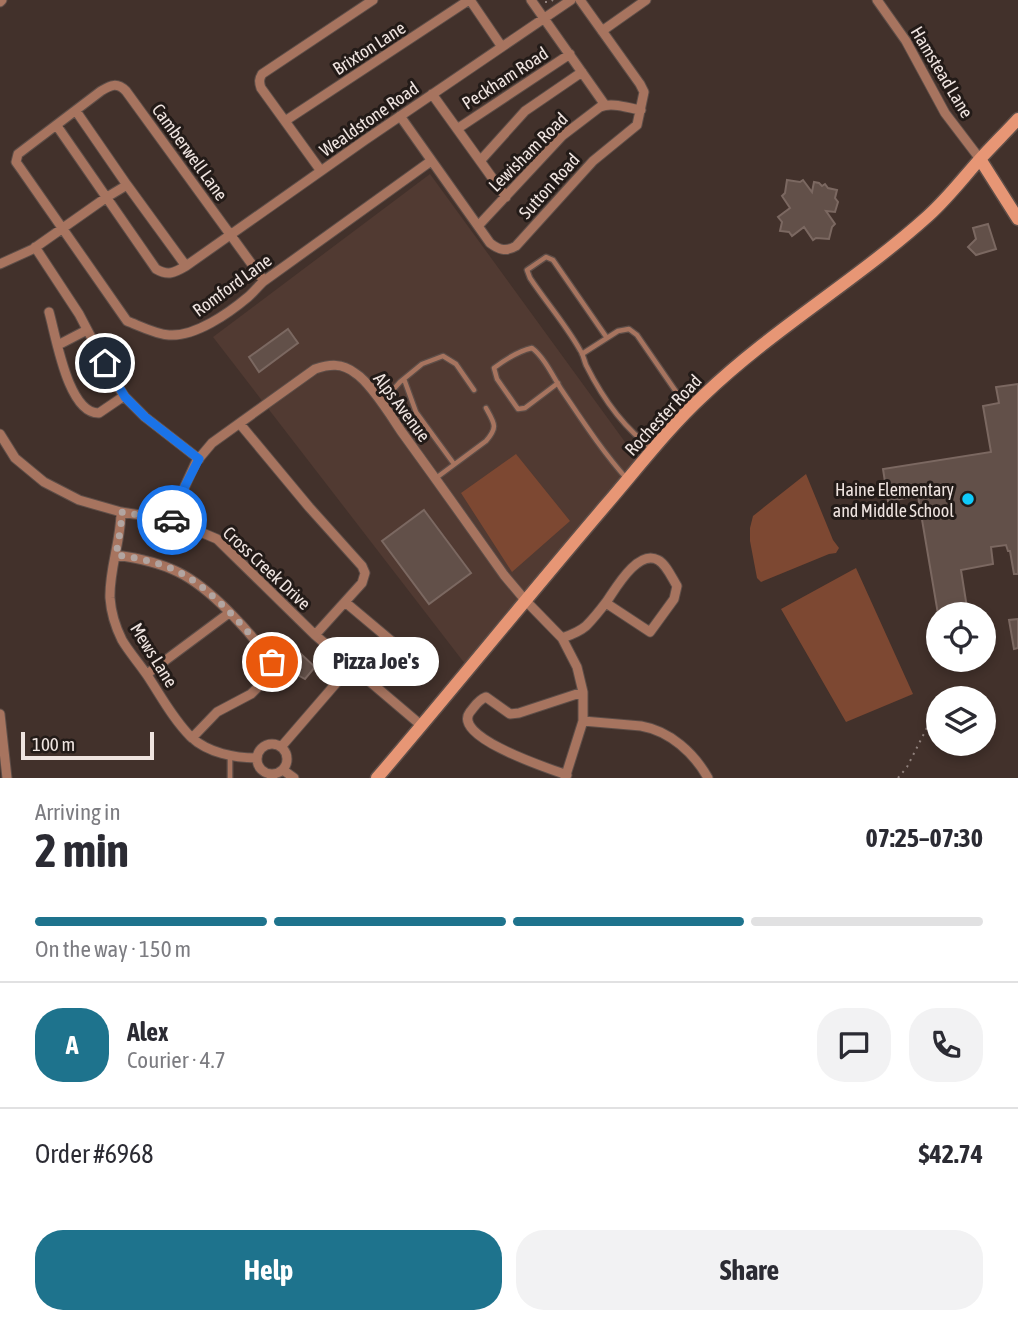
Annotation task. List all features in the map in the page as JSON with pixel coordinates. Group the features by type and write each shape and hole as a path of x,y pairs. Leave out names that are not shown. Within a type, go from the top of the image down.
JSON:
{"street":[{"path":"321,171 259,83 262,74 373,0"},
{"path":"470,0 502,47"},
{"name":"Brixton Lane","path":"285,121 470,0"},
{"path":"531,0 605,105 641,110 644,92 640,84 580,0"},
{"name":"Wealdstone Road","path":"186,266 571,0"},
{"path":"602,31 646,0"},
{"name":"Hamstead Lane","path":"877,0 906,41 946,113 980,159"},
{"name":"Peckham Road","path":"457,129 570,54"},
{"path":"480,161 525,111 582,72"},
{"name":"Camberwell Lane","path":"76,111 101,91 113,85 121,86 264,281"},
{"path":"432,94 506,197"},
{"name":"Lewisham Road","path":"478,226 562,136 605,105"},
{"name":"Sutton Road","path":"400,116 490,243 503,250 516,246 593,161 637,125 641,110"},
{"path":"57,126 156,269 172,274 186,266 76,111"},
{"name":"Romford Lane","path":"76,111 18,154 16,162 127,321 169,335 186,334 206,326 431,160"},
{"name":"Rochester Road","path":"377,778 525,600 702,396 746,357 883,254 928,216 1018,119"},
{"path":"980,159 1018,219"},
{"path":"0,264 35,247 127,185"},
{"path":"35,247 79,314 124,396 145,417 199,459"},
{"path":"49,312 64,372 76,397 87,410 99,414 124,396"},
{"path":"58,345 87,330"},
{"name":"Alps Avenue","path":"172,520 199,459 212,443 315,369 334,364 353,371 381,403 504,575 562,638 577,667 583,692 583,721 566,776"},
{"path":"240,424 362,566 365,573 362,583 315,635"},
{"name":"Cross Creek Drive","path":"0,434 15,458 44,482 79,499 121,512 172,520 217,539 315,635 422,726"},
{"name":"Mews Lane","path":"121,512 110,598 122,639 171,712 192,738 230,756 257,758"},
{"path":"116,555 143,559 181,573 204,589 245,627 272,662 271,674 251,694 212,715 192,738"},
{"path":"562,638 580,631 606,603 632,568 646,558 661,561 677,586 674,599 650,632 606,603"},
{"path":"345,602 426,670"},
{"path":"147,674 229,613"},
{"path":"281,747 351,666"},
{"path":"566,776 509,754 487,741 466,720 481,699 486,697 510,714 583,692"},
{"path":"0,714 7,778"},
{"path":"583,721 650,728 675,741 691,755 708,778"},
{"path":"266,745 281,747 287,762 283,770 275,774 266,773 259,767 257,758 260,750 266,745"},
{"path":"283,770 293,778"}],"lane":[{"path":"607,338 554,260 546,257 527,270 582,354 610,405 628,428 653,450"},
{"path":"582,354 624,329 632,331 691,408"},
{"path":"558,383 525,408 518,409 497,379 494,368 508,358 532,348 537,352 558,383 604,453 628,480"},
{"path":"381,403 422,364 443,356 456,364 474,390"},
{"path":"404,379 416,412 454,464"},
{"path":"435,478 486,442 495,428 486,408"},
{"path":"230,756 230,778"}],"path":[{"path":"541,0 553,0"},
{"path":"898,778 907,767 926,730"}],"shaded area":[{"path":"430,174 641,464 469,669 213,337"},
{"path":"516,454 570,521 512,572 461,493"},
{"path":"806,474 833,540 839,548 836,553 761,582 757,578 750,541 753,516"},
{"path":"856,568 913,694 846,722 781,609"}],"building":[{"path":"787,180 803,180 812,192 814,182 837,190 835,212 826,211 835,224 829,239 813,240 804,227 792,236 789,232 780,231 782,222 778,217 790,208 782,196"},
{"path":"988,224 996,249 976,255 968,247 976,239 973,228"},
{"path":"288,329 298,343 259,372 249,357"},
{"name":"Haine Elementary and Middle School","path":"1018,384 1018,574 1014,574 1010,551 1006,545 991,547 993,564 961,570 966,602 936,602 918,496 888,501 883,469 991,452 983,406 999,403 996,387"},
{"path":"424,510 471,573 429,604 382,541"},
{"path":"1018,619 1018,648 1014,649 1009,620"},
{"path":"301,654 315,667 305,679 296,674 291,665"}],"way so far":[{"path":"172,520 121,512 116,555 143,559 181,573 204,589 245,627 272,662"}],"place":[{"name":"Haine Elementary and Middle School","path":"968,499"},
{"name":"Pizza Joe's","path":"272,662"}],"route":[{"path":"105,363 125,397 145,417 199,459 172,520"}]}
